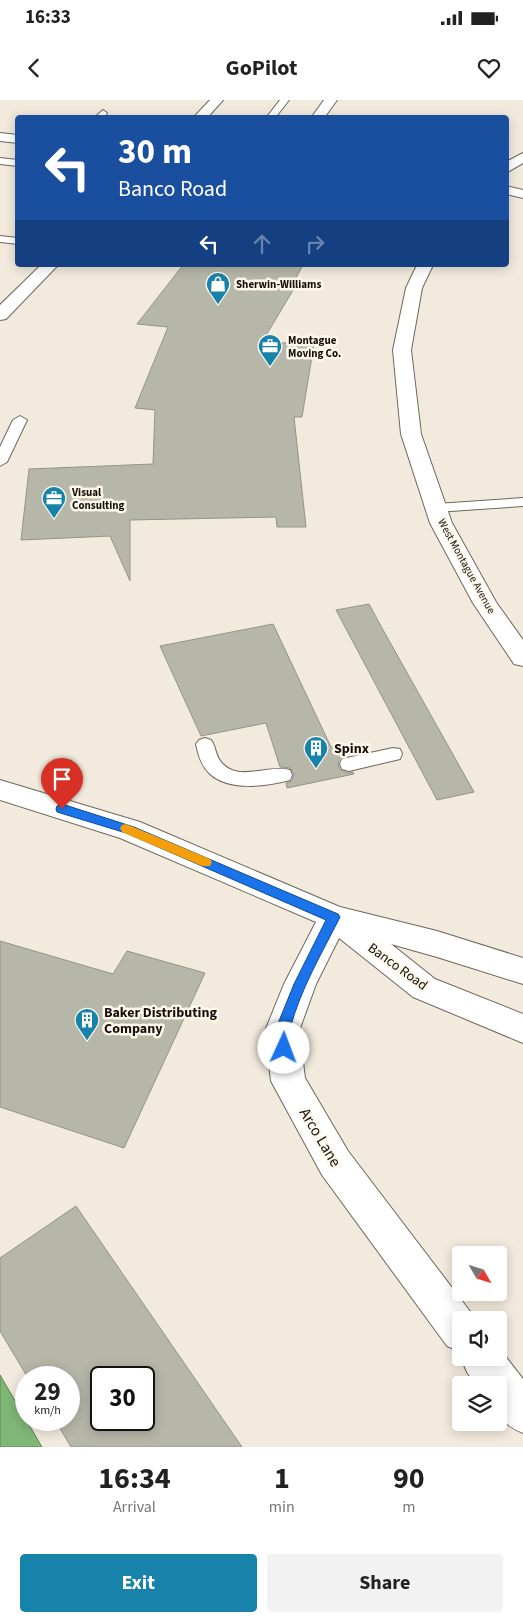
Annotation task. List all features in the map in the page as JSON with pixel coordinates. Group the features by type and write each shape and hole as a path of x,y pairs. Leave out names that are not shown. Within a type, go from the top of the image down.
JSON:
{"street":[{"path":"202,115 216,100"},
{"path":"319,115 331,100"},
{"path":"0,137 15,139"},
{"path":"509,167 523,157"},
{"path":"509,191 523,194"},
{"path":"0,315 48,267"},
{"name":"West Montague Avenue","path":"424,267 414,288 402,350 411,434 441,523 485,603 523,658"},
{"name":"Banco Road","path":"0,790 130,830 334,917 437,944 523,971"},
{"name":"Banco Road","path":"334,917 424,988 523,1029"},
{"name":"Arco Lane","path":"334,917 300,984 282,1031 288,1081 335,1163 452,1320"},
{"path":"487,1366 523,1412"}],"lane":[{"path":"272,115 285,100"},
{"path":"0,162 15,163"},
{"path":"0,239 15,241"},
{"path":"1,456 20,420"},
{"path":"436,508 523,502"},
{"path":"205,744 206,753 212,765 224,774 243,780 283,775"},
{"path":"349,764 393,754"}],"shaded area":[{"path":"0,1375 15,1401 15,1431 33,1431 42,1447 0,1447"}],"building":[{"path":"181,267 302,267 291,287 295,287 262,342 314,344 302,417 294,417 306,527 277,527 276,517 130,520 130,581 110,536 21,540 29,469 153,464 155,410 135,408 168,327 137,324"},
{"name":"Spinx","path":"369,604 474,792 437,800 336,610"},
{"name":"Spinx","path":"273,624 331,747 341,745 346,756 340,758 338,763 340,770 348,773 353,772 354,774 287,788 286,783 292,781 294,774 290,768 280,767 266,723 201,736 160,646"},
{"name":"Baker Distributing Company","path":"0,941 113,974 127,951 205,973 124,1148 0,1107"},
{"path":"76,1206 242,1447 71,1447 62,1431 80,1431 80,1366 21,1366 0,1331 0,1258"}],"slow traffic":[{"path":"126,828 206,862"}],"place":[{"name":"Sherwin-Williams","path":"218,305"},
{"name":"Montague Moving Co.","path":"270,367"},
{"name":"Visual Consulting","path":"54,519"},
{"name":"Spinx","path":"316,769"},
{"name":"Baker Distributing Company","path":"87,1041"}],"route":[{"path":"62,809 130,830 334,917 300,984 282,1031 284,1048"}]}
